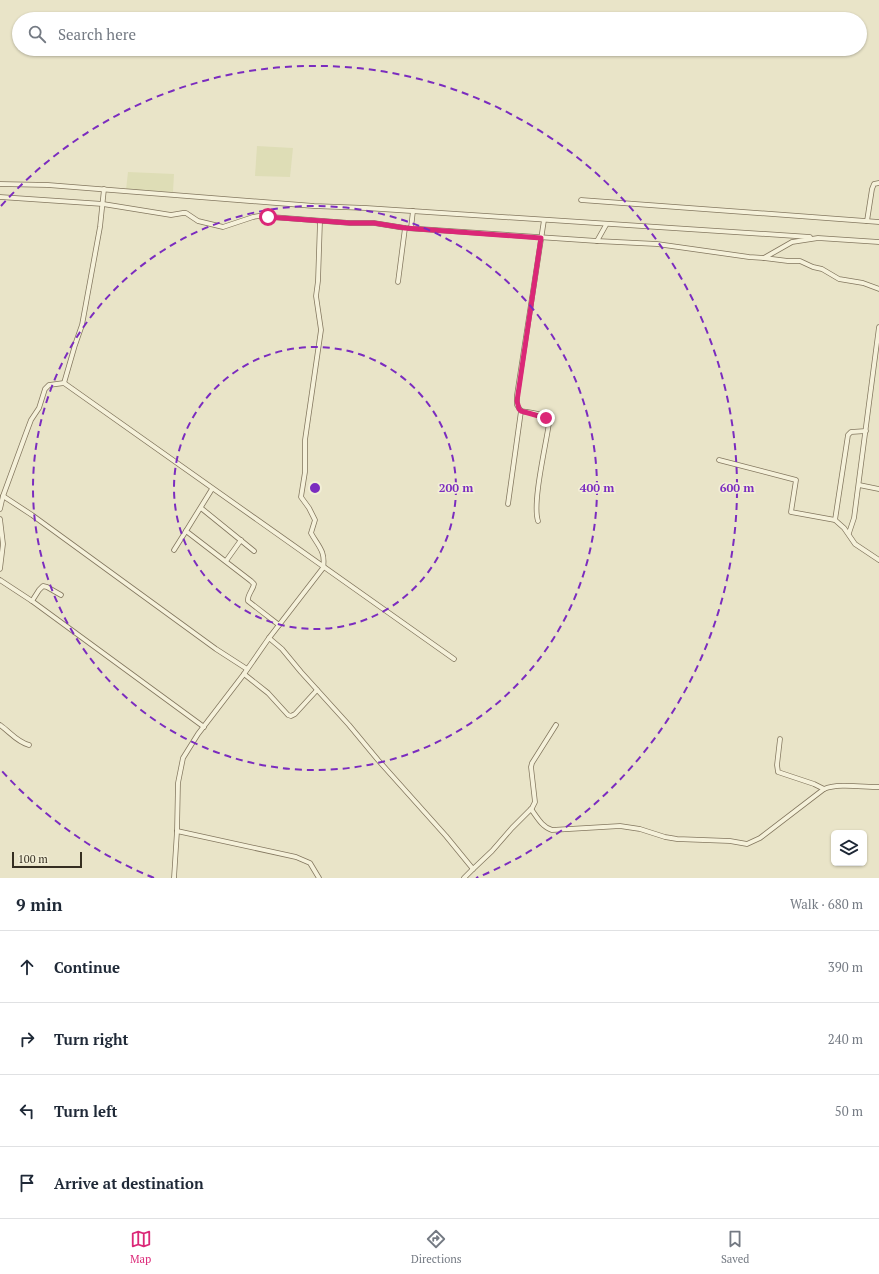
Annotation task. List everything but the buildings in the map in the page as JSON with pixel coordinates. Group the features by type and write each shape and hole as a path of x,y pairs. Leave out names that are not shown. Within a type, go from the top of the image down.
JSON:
{"street":[{"path":"867,221 872,189 874,184 879,183"},
{"path":"0,184 104,188 314,206 413,211 879,242"},
{"path":"64,383 82,325 100,227 104,188"},
{"path":"0,197 102,204 171,215 186,214 198,221 223,226 253,216 359,224 374,223 405,228 541,238 657,244 783,261 800,260 813,267 822,269 839,279 863,283 879,289"},
{"path":"581,200 879,222"},
{"path":"411,228 413,211"},
{"path":"508,504 521,411 517,405 517,395 544,220"},
{"path":"174,878 178,791 180,771 186,753 269,638 323,568 324,554 311,533 315,520 309,508 301,498 305,478 305,440 322,330 316,296 320,221"},
{"path":"597,241 606,225"},
{"path":"398,282 405,228"},
{"path":"764,258 792,242 818,238"},
{"path":"849,533 854,518 859,486 879,327"},
{"path":"0,509 3,496 31,420 39,408 45,389 49,385 64,383 323,568 454,659"},
{"path":"521,411 544,416 548,420 549,424 537,499 536,513 538,521"},
{"path":"835,520 848,435 851,432 866,431"},
{"path":"719,460 796,480 791,512 835,520 849,533 851,540 855,544 879,560"},
{"path":"859,486 879,489"},
{"path":"174,550 212,489"},
{"path":"3,496 247,670"},
{"path":"200,508 254,550"},
{"path":"0,519 2,543 0,569"},
{"path":"186,531 254,584 248,599 250,603 280,625"},
{"path":"226,561 241,540"},
{"path":"0,580 32,601 204,727"},
{"path":"32,601 42,586 61,594"},
{"path":"269,638 282,649 317,690 349,724 378,760 446,836 473,869"},
{"path":"244,674 268,692 288,716 295,714 317,690"},
{"path":"0,725 16,739 29,745"},
{"path":"464,878 492,851 531,809 535,802 531,767 532,763 556,725"},
{"path":"780,739 777,765 778,772 780,774 814,784 824,789"},
{"path":"531,809 543,825 552,830 620,826 640,829 665,837 677,839 723,840 747,844 760,838 824,789 836,786 879,787"},
{"path":"177,831 296,857 310,862 319,878"}],"green space":[{"path":"257,146 293,148 290,177 255,176"},
{"path":"128,172 174,174 173,192 126,190"}],"route":[{"path":"268,217 359,224 374,223 405,228 541,238 517,395 517,405 521,411 544,416 546,418"}]}
